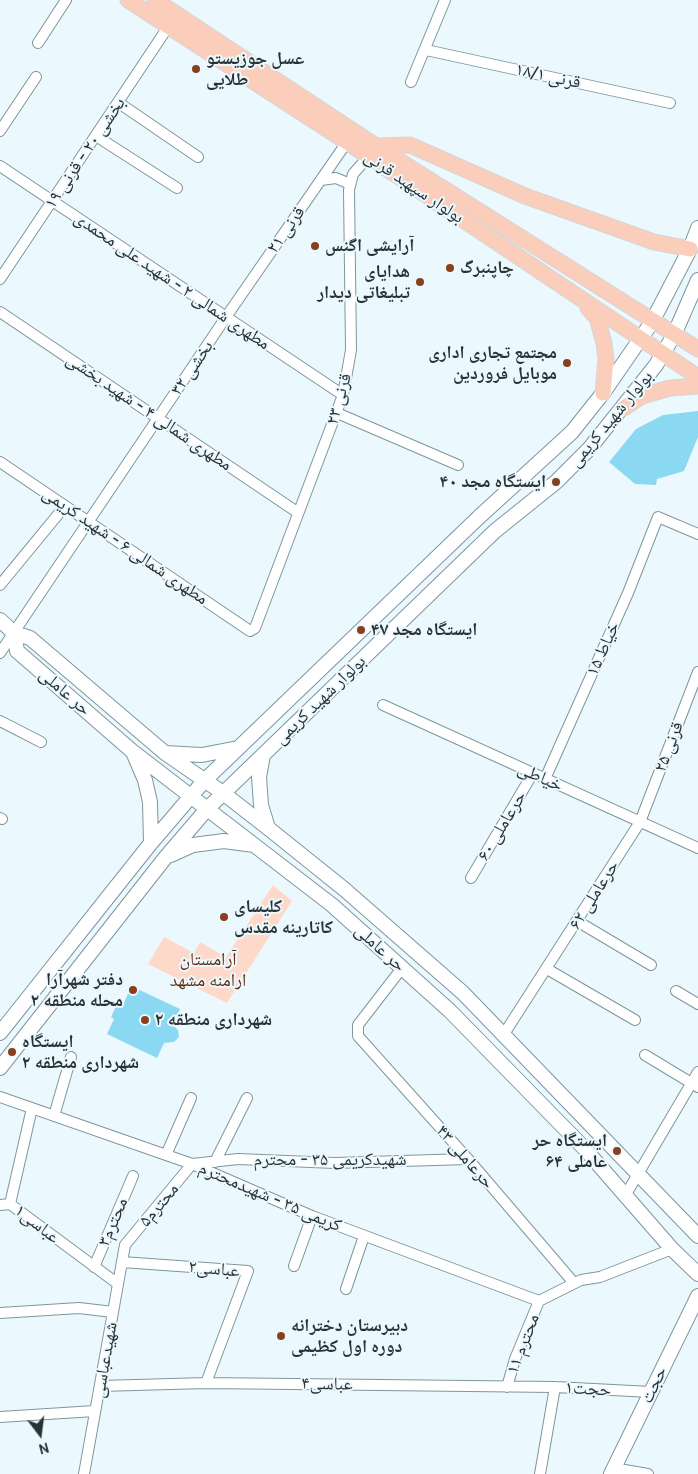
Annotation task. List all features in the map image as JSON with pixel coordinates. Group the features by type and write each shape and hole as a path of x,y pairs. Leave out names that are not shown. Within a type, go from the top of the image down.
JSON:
{"main road":[{"name":"بولوار سپهبد قرنی","path":"128,0 347,142 372,151 698,349"},
{"name":"بولوار سپهبد قرنی","path":"156,0 171,5 580,299 698,377"},
{"path":"372,151 410,145 534,200 654,242 690,249"},
{"name":"بولوار شهید کریمی","path":"0,1033 150,843 204,781 479,517 572,432 641,340 690,249 698,228"},
{"name":"بولوار شهید کریمی","path":"0,1068 165,858 207,809 495,531 556,482 589,449 624,408 663,354 674,335 698,280"},
{"path":"580,299 597,318 604,343 606,359 603,393"},
{"path":"624,408 642,396 670,388 698,386"},
{"name":"حر عاملی","path":"0,620 14,633 30,638 165,753 223,793 268,828 344,890 463,993 698,1236"},
{"name":"حر عاملی","path":"14,633 18,651 132,751 332,905 450,1011 584,1148 672,1249 698,1274"},
{"path":"165,753 202,755 238,748"},
{"path":"132,751 145,780 150,802 150,843"},
{"path":"263,755 259,777 261,805 268,828"},
{"path":"165,858 193,845 224,841 255,845"},
{"name":"حجت","path":"612,1471 698,1296"}],"street":[{"path":"38,43 66,0"},
{"path":"411,82 426,50 445,0"},
{"name":"بخشی ۲۰ - قرنی ۱۹","path":"0,279 168,27"},
{"name":"قرنی ۱۸/۱","path":"426,50 670,103"},
{"path":"0,131 36,77"},
{"path":"118,103 198,157"},
{"path":"96,136 177,188"},
{"name":"قرنی ۲۱","path":"226,317 347,142"},
{"name":"قرنی ۲۳","path":"250,631 255,628 297,512 343,395 352,350 348,190 353,174 372,151"},
{"name":"مطهری شمالی ۲ - شهید علی محمدی","path":"0,166 343,395"},
{"path":"321,180 336,178 350,184"},
{"name":"مطهری شمالی ۴ - شهید بخشی","path":"0,312 297,512"},
{"name":"بخشی ۳۲","path":"0,653 226,317"},
{"path":"337,413 458,465"},
{"name":"مطهری شمالی ۶ - شهید کریمی","path":"0,462 250,631"},
{"path":"0,585 65,506"},
{"name":"خیاط ۱۵","path":"545,779 628,593 658,517 698,534"},
{"name":"قرنی ۲۵","path":"640,822 698,672"},
{"name":"خیاطی","path":"383,705 698,848"},
{"path":"0,720 41,742"},
{"name":"حرعاملی ۶۰","path":"471,878 534,773"},
{"name":"حرعاملی ۶۲","path":"504,1034 640,822"},
{"path":"577,921 651,965"},
{"name":"حرعاملی ۴۳","path":"402,968 358,1025 358,1036 468,1159 574,1283"},
{"path":"547,969 635,1020"},
{"path":"676,990 698,1004"},
{"path":"645,1055 695,1085"},
{"path":"54,1116 71,1056"},
{"path":"625,1196 695,1085 698,1072"},
{"name":"کریمی ۳۵ - شهیدمحترم","path":"0,1097 192,1164 312,1216 539,1301"},
{"path":"166,1155 191,1098"},
{"path":"215,1162 248,1098"},
{"name":"عباسی۱","path":"32,1108 5,1205 118,1284"},
{"name":"شهیدکریمی ۳۵ - محترم","path":"192,1164 238,1159 335,1163 468,1159"},
{"name":"محترم۵","path":"125,1245 192,1164"},
{"name":"محترم۳","path":"94,1267 133,1176"},
{"path":"294,1266 312,1216"},
{"path":"346,1289 364,1236"},
{"name":"شهیدعباسی","path":"84,1474 125,1245"},
{"path":"539,1301 581,1280 600,1277 672,1249"},
{"name":"عباسی۲","path":"122,1262 248,1271 206,1383"},
{"name":"محترم ۱۱","path":"507,1387 515,1359 539,1301"},
{"path":"0,1313 79,1308 113,1312"},
{"name":"عباسی۴","path":"100,1386 206,1383 555,1387"},
{"path":"540,1474 555,1387"},
{"name":"حجت۱","path":"555,1387 651,1392"},
{"path":"0,1417 95,1411"},
{"path":"612,1471 648,1474"}],"green space":[{"name":"آرامستان ارامنه مشهد","path":"273,885 292,901 227,1003 148,964 164,937 194,953 200,942 226,957"}],"building":[{"path":"698,411 698,437 684,471 657,479 656,485 635,484 609,462 636,429 663,415"},
{"path":"131,986 180,1009 173,1025 178,1030 179,1037 174,1042 164,1043 157,1058 107,1034 114,1019 111,1017 119,1000 124,1003"}],"place":[{"name":"عسل جوزیستو طلایی","path":"196,69"},
{"name":"آرایشی اگنس","path":"315,246"},
{"name":"چاپنبرگ","path":"450,268"},
{"name":"هدایای تبلیغاتی دیدار","path":"420,282"},
{"name":"مجتمع تجاری اداری موبایل فروردین","path":"567,363"},
{"name":"ایستگاه مجد ۴۰","path":"556,482"},
{"name":"ایستگاه مجد ۴۷","path":"361,630"},
{"name":"کلیسای کاتارینه مقدس","path":"224,917"},
{"name":"دفتر شهرآرا محله منطقه ۲","path":"133,990"},
{"name":"شهرداری منطقه ۲","path":"145,1020"},
{"name":"ایستگاه شهرداری منطقه ۲","path":"12,1052"},
{"name":"ایستگاه حر عاملی ۶۴","path":"617,1151"},
{"name":"دبیرستان دخترانه دوره اول کظیمی","path":"281,1336"}]}
